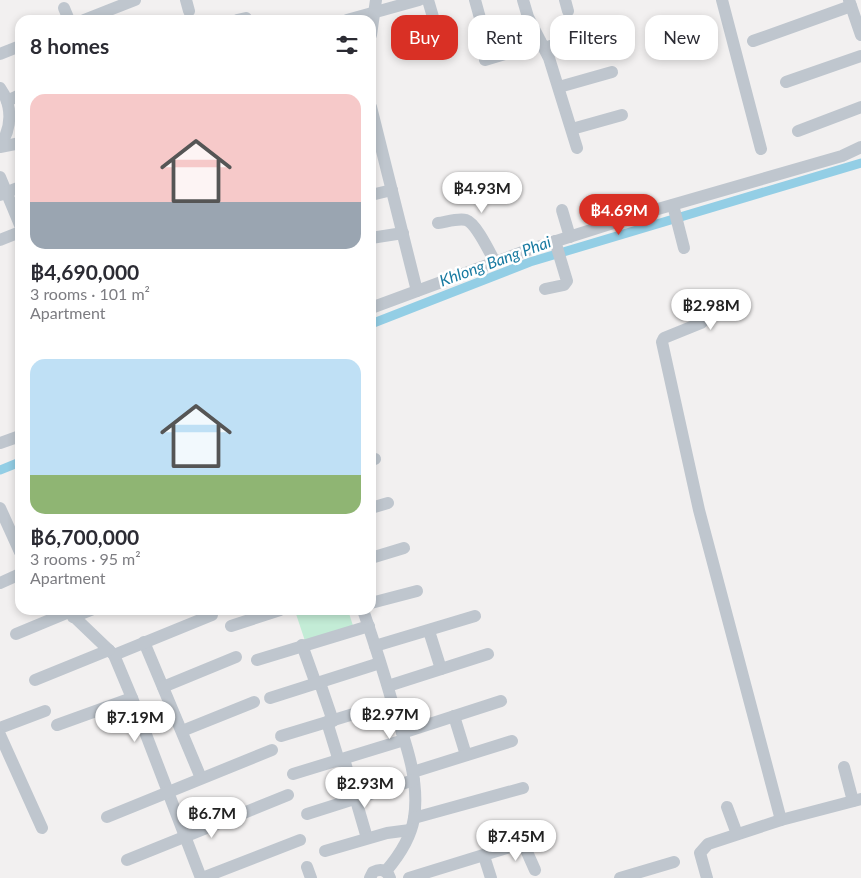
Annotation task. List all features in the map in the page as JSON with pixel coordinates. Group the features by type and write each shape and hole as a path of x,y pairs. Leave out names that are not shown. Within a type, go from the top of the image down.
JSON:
{"street":[{"path":"357,15 376,6 419,0"},
{"path":"428,0 432,15"},
{"path":"475,0 479,15"},
{"path":"523,0 528,17 559,87 577,148"},
{"path":"722,0 761,149"},
{"path":"96,15 130,1"},
{"path":"754,40 850,3 861,35"},
{"path":"542,46 550,44"},
{"path":"0,54 15,48"},
{"path":"786,82 861,56"},
{"path":"559,87 612,72"},
{"path":"0,88 7,101 10,120 8,130 0,146"},
{"path":"7,101 15,97"},
{"path":"798,130 861,108"},
{"path":"572,129 622,115"},
{"path":"0,146 15,144"},
{"path":"376,147 392,190 417,291"},
{"path":"376,306 495,262 558,249 570,237 676,213 861,148"},
{"path":"0,177 3,194 15,216"},
{"path":"3,194 15,190"},
{"path":"376,194 392,190"},
{"path":"562,210 570,237"},
{"path":"676,213 684,248"},
{"path":"438,223 464,219 471,223 495,262"},
{"path":"376,237 403,233"},
{"path":"0,240 15,234"},
{"path":"545,289 564,285 567,281 558,249"},
{"path":"727,308 712,313 701,322 664,338 663,350 700,510 781,820"},
{"path":"0,443 15,438"},
{"path":"376,506 388,502"},
{"path":"0,508 15,541"},
{"path":"376,556 404,548"},
{"path":"0,582 15,576"},
{"path":"376,602 417,590"},
{"path":"16,634 65,615"},
{"path":"72,615 111,652 132,698 201,878 300,840"},
{"path":"35,680 144,642 212,615"},
{"path":"231,626 265,615"},
{"path":"365,615 393,702 414,776 412,824 401,851 388,875 377,870 373,872 370,878"},
{"path":"375,646 475,616"},
{"path":"257,660 369,626"},
{"path":"429,631 441,669"},
{"path":"144,642 201,778"},
{"path":"302,646 318,683 356,798 367,838"},
{"path":"388,686 488,654"},
{"path":"163,686 236,657"},
{"path":"270,698 380,663"},
{"path":"57,725 132,698"},
{"path":"293,774 342,760 454,716 501,701"},
{"path":"182,731 254,702"},
{"path":"281,736 393,702"},
{"path":"0,728 44,711"},
{"path":"454,716 466,755"},
{"path":"0,735 42,828"},
{"path":"307,814 356,798 466,755 512,741"},
{"path":"106,817 272,750"},
{"path":"706,878 700,859 701,850 708,844 781,820 857,800 844,767"},
{"path":"325,851 398,830 522,788"},
{"path":"127,860 288,794"},
{"path":"727,807 737,834"},
{"path":"410,878 445,872 484,856 542,837"},
{"path":"523,843 535,870"},
{"path":"484,856 491,878"},
{"path":"620,878 674,862"}],"green space":[{"path":"296,615 350,615 354,629 306,644"}],"waterway":[{"name":"Khlong Bang Phai","path":"376,322 530,262 861,163"},
{"name":"Khlong Bang Phai","path":"0,470 15,464"}]}
